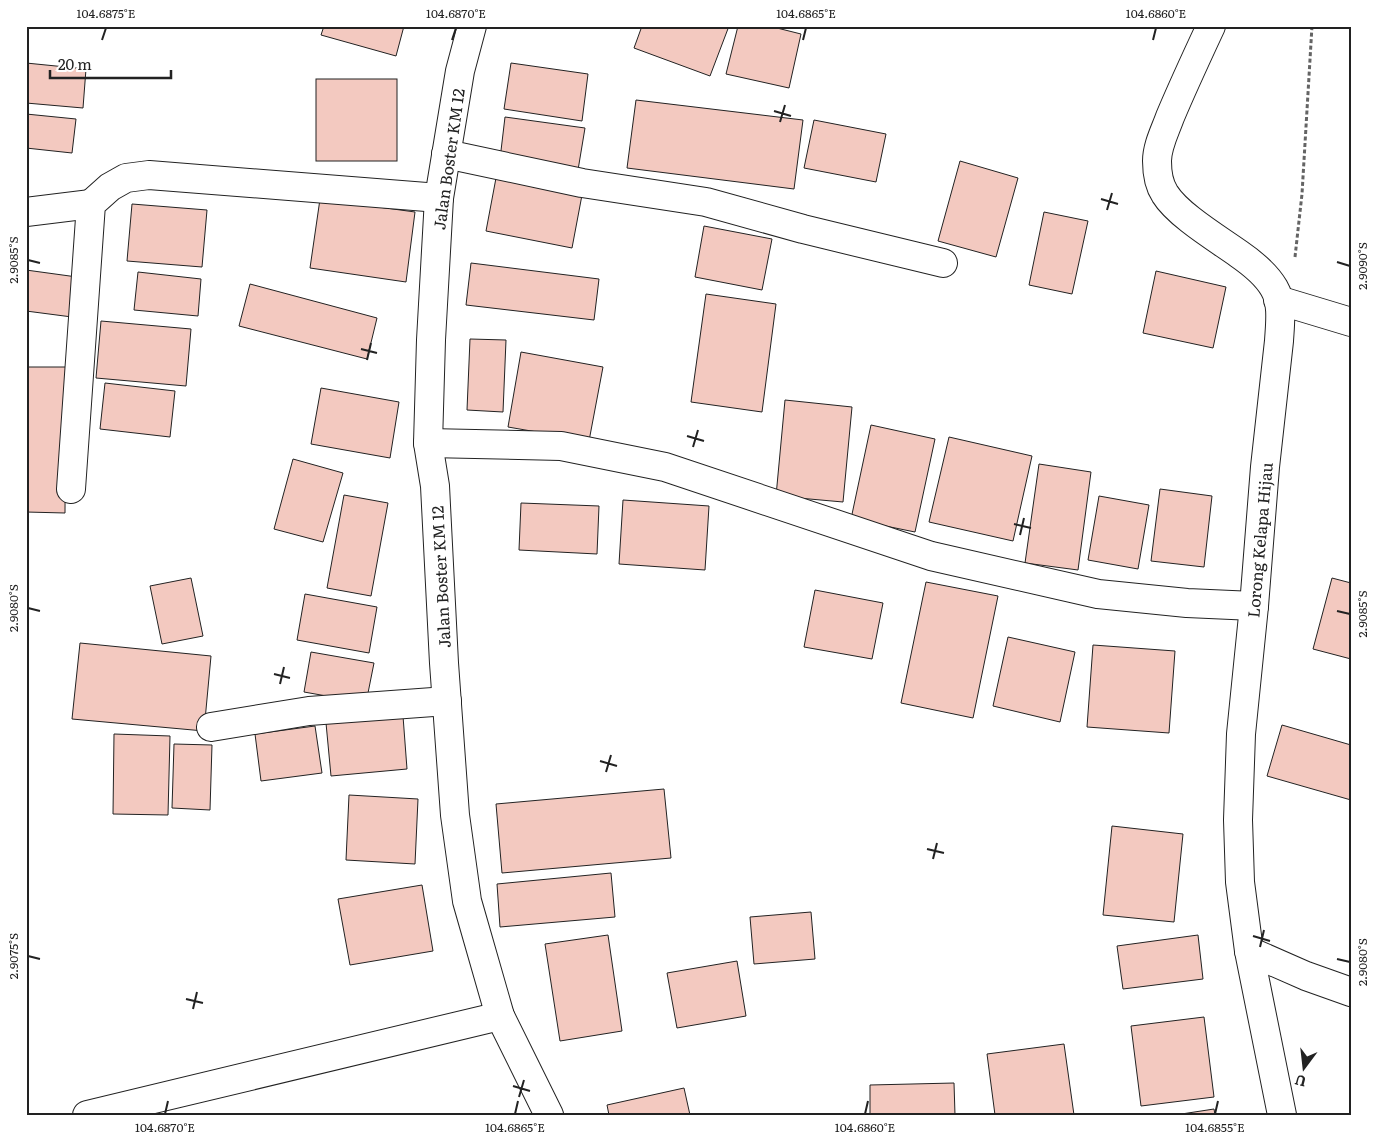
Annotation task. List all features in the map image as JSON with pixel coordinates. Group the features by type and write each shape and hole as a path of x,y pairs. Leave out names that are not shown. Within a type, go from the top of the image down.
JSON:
{"street":[{"name":"Jalan Boster KM 12","path":"472,26 460,70 440,198 431,340 428,443 435,486 455,816 467,901 500,1016 549,1115"},
{"name":"Lorong Kelapa Hijau","path":"1210,26 1181,90 1162,139 1157,160 1159,178 1165,193 1176,207 1253,264 1284,302 1280,322 1265,467 1241,734 1238,820 1240,882 1249,951 1282,1115"},
{"path":"446,154 582,183 706,202 943,263"},
{"path":"26,212 91,204 110,187 126,178 149,175 440,198"},
{"path":"71,489 91,204"},
{"path":"1284,302 1351,322"},
{"path":"428,443 560,446 665,467 931,556 1098,594 1187,603 1254,606"},
{"path":"211,726 309,711 447,701"},
{"path":"1249,951 1306,976 1351,992"},
{"path":"87,1115 500,1016"}],"path":[{"path":"1284,302 1302,194 1312,26"}],"building":[{"path":"324,26 404,26 396,56 321,35"},
{"path":"642,26 729,26 710,76 634,48"},
{"path":"738,26 769,26 801,34 789,88 726,74"},
{"path":"26,63 86,69 83,108 26,103"},
{"path":"511,63 588,74 582,121 504,109"},
{"path":"316,79 397,79 397,161 316,161"},
{"path":"636,100 803,120 794,189 627,168"},
{"path":"26,114 76,119 72,153 26,148"},
{"path":"505,117 585,128 578,170 500,159"},
{"path":"814,120 886,134 876,182 804,168"},
{"path":"960,161 1018,178 996,257 938,241"},
{"path":"496,178 582,195 572,248 486,231"},
{"path":"320,199 415,212 406,282 310,268"},
{"path":"132,204 207,210 202,267 127,261"},
{"path":"1044,212 1088,221 1072,294 1029,285"},
{"path":"704,226 772,239 762,290 695,277"},
{"path":"471,263 599,279 594,320 466,305"},
{"path":"26,270 77,277 72,317 26,311"},
{"path":"1156,271 1226,287 1213,348 1143,333"},
{"path":"138,272 201,279 198,316 134,310"},
{"path":"250,284 377,318 367,359 239,326"},
{"path":"706,294 776,304 762,412 691,402"},
{"path":"101,321 191,329 186,386 96,378"},
{"path":"470,339 506,340 503,412 467,410"},
{"path":"521,352 603,367 589,441 508,427"},
{"path":"26,367 66,367 65,513 26,512"},
{"path":"105,383 175,391 170,437 100,429"},
{"path":"321,388 399,402 390,458 311,444"},
{"path":"785,400 852,407 843,502 776,496"},
{"path":"871,425 935,439 915,532 851,519"},
{"path":"949,437 1032,456 1013,541 929,522"},
{"path":"293,459 343,473 323,542 274,529"},
{"path":"1039,464 1091,472 1078,570 1025,563"},
{"path":"1160,489 1212,496 1204,567 1151,561"},
{"path":"344,495 388,503 371,596 327,588"},
{"path":"1099,496 1149,505 1138,569 1088,560"},
{"path":"623,500 709,506 705,570 619,564"},
{"path":"521,503 599,506 597,554 519,550"},
{"path":"191,578 203,636 162,644 150,586"},
{"path":"1332,578 1351,583 1351,659 1313,649"},
{"path":"926,582 998,596 973,718 901,703"},
{"path":"815,590 883,603 872,659 804,647"},
{"path":"305,594 377,607 369,653 297,640"},
{"path":"1008,637 1075,652 1060,722 993,706"},
{"path":"80,643 211,656 204,731 72,719"},
{"path":"1093,645 1175,651 1169,733 1087,727"},
{"path":"311,652 374,663 366,703 304,692"},
{"path":"403,716 407,769 331,776 326,723"},
{"path":"1282,725 1351,745 1351,800 1267,776"},
{"path":"315,726 322,773 261,781 255,734"},
{"path":"114,734 170,736 168,815 113,814"},
{"path":"174,744 212,745 210,810 172,808"},
{"path":"664,789 671,858 502,873 496,804"},
{"path":"349,795 418,799 415,864 346,860"},
{"path":"1112,826 1183,834 1174,922 1103,915"},
{"path":"611,873 615,917 500,927 497,884"},
{"path":"422,885 433,951 350,965 338,899"},
{"path":"811,912 815,959 754,964 750,917"},
{"path":"608,935 622,1031 560,1041 545,944"},
{"path":"1198,935 1203,979 1123,989 1117,946"},
{"path":"737,961 746,1016 677,1028 667,973"},
{"path":"1204,1017 1214,1097 1141,1106 1131,1026"},
{"path":"1064,1044 1074,1115 995,1115 987,1054"},
{"path":"954,1083 955,1115 870,1115 870,1085"},
{"path":"684,1088 690,1115 609,1115 607,1105"},
{"path":"1214,1109 1215,1115 1175,1115"},
{"path":"411,1114 505,1115 411,1115"}]}
